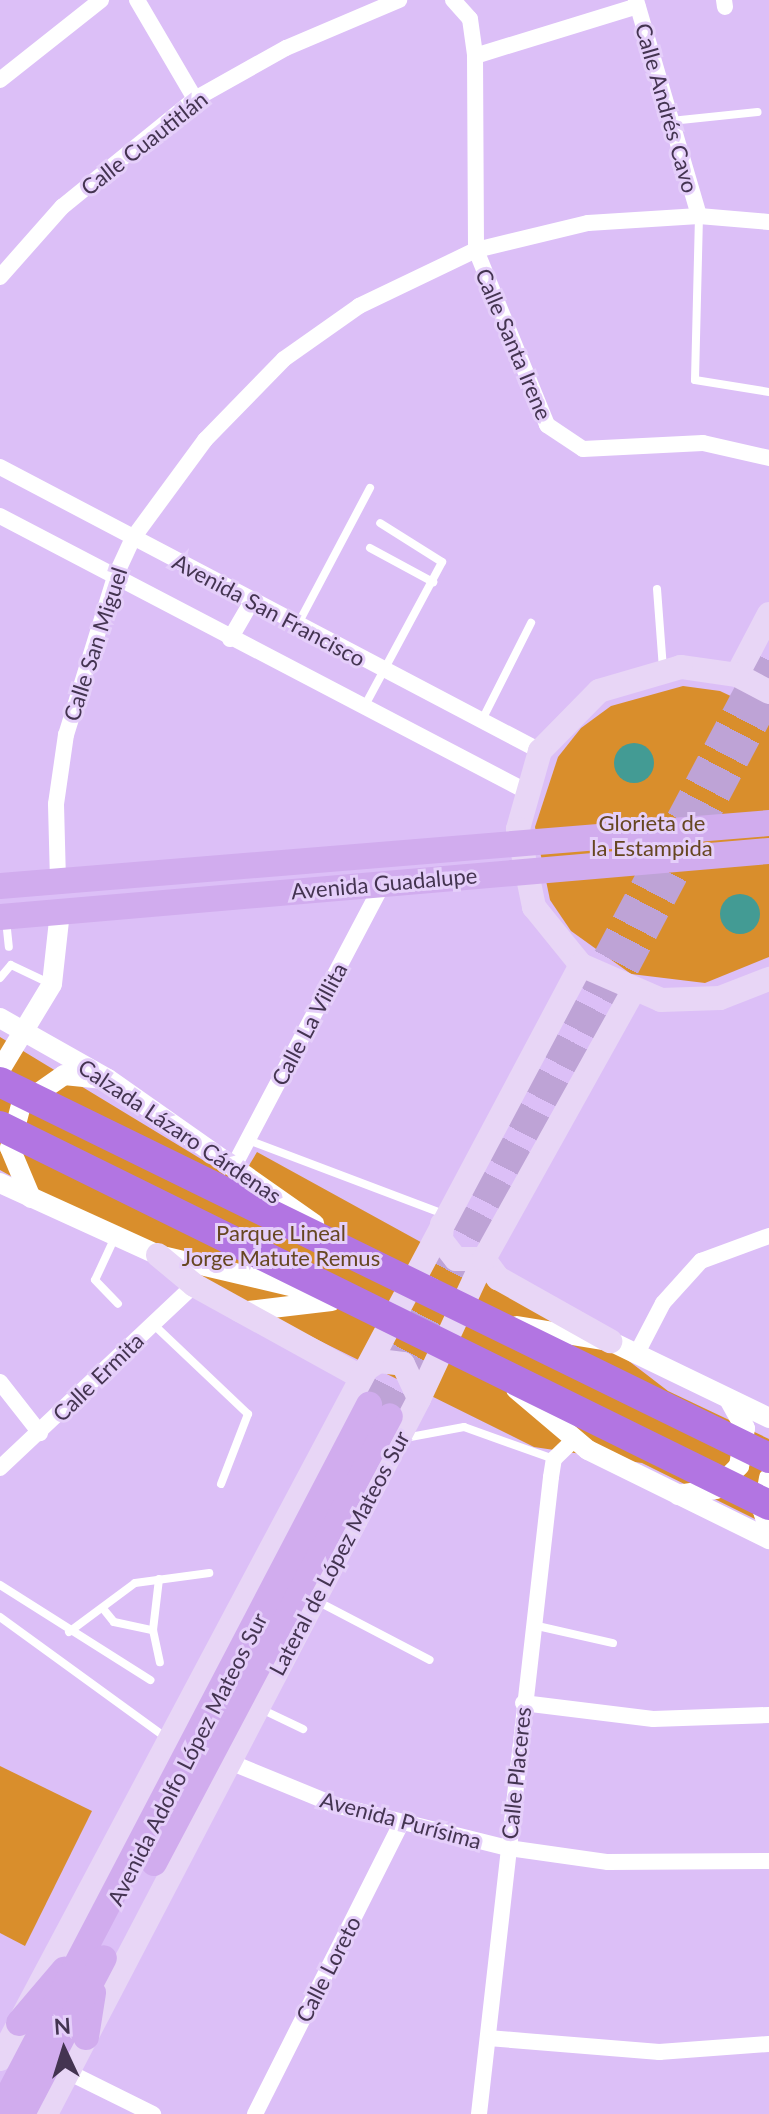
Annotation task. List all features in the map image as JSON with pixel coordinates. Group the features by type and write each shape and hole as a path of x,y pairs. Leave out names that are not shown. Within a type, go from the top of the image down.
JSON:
{"highway":[{"name":"Calzada Lázaro Cárdenas","path":"0,1082 769,1458"},
{"path":"0,1126 769,1505"}],"main road":[{"path":"737,675 769,614"},
{"path":"769,692 737,675 663,669 599,691 540,751 524,790 520,858 542,919 581,965 632,993 720,998 769,979"},
{"path":"520,858 769,823"},
{"name":"Avenida Guadalupe","path":"0,886 520,858 769,851"},
{"name":"Avenida Guadalupe","path":"3,917 383,883 520,858"},
{"path":"2,2052 400,1299 581,965"},
{"name":"Lateral de López Mateos Sur","path":"46,2114 419,1399 484,1259 632,993"},
{"path":"444,1220 450,1254 484,1259 498,1278 610,1341"},
{"path":"158,1255 194,1285 239,1312 363,1374"},
{"path":"363,1374 379,1361 403,1364 418,1383 419,1399"},
{"name":"Avenida Adolfo López Mateos Sur","path":"0,2111 380,1410 22,2114"},
{"path":"19,2023 106,1917"},
{"path":"86,2037 97,1971"}],"street":[{"path":"0,80 101,0"},
{"path":"137,0 195,99"},
{"name":"Calle Cuautitlán","path":"0,277 74,197 195,99 286,48 399,0"},
{"path":"453,0 470,19 475,56 637,3"},
{"name":"Calle Andrés Cavo","path":"637,3 699,216"},
{"name":"Calle Santa Irene","path":"475,56 476,250 533,403 558,439 583,449 703,443 769,458"},
{"name":"Calle San Miguel","path":"58,881 56,804 66,735 115,577 133,538 205,440 284,359 359,306 476,250 588,223 699,216 769,222"},
{"name":"Avenida San Francisco","path":"0,467 540,751"},
{"name":"Avenida San Francisco","path":"0,516 362,709 524,790"},
{"path":"230,639 252,601"},
{"name":"Calle La Villita","path":"235,1164 383,883"},
{"path":"0,1070 10,1028 52,984 60,912"},
{"name":"Calzada Lázaro Cárdenas","path":"10,1028 108,1079 235,1164 400,1299 454,1324 610,1341 769,1418"},
{"path":"31,1198 10,1148 21,1105 64,1075 108,1079"},
{"name":"Calzada Lázaro Cárdenas","path":"0,1183 158,1255 351,1299 400,1299"},
{"path":"637,1353 663,1303 701,1261 769,1236"},
{"name":"Calle Ermita","path":"0,1468 194,1285"},
{"path":"239,1312 351,1299"},
{"name":"Calzada Lázaro Cárdenas","path":"454,1324 574,1440 769,1539"},
{"path":"0,1382 40,1433"},
{"path":"678,1495 716,1489 739,1466 745,1428 729,1399"},
{"path":"554,1459 574,1440"},
{"name":"Calle Placeres","path":"479,2114 523,1703 554,1459"},
{"path":"769,1478 763,1511 769,1531"},
{"path":"523,1703 653,1719 769,1715"},
{"name":"Avenida Purísima","path":"230,1762 401,1824 508,1848 608,1862 769,1861"},
{"name":"Calle Loreto","path":"255,2114 401,1824"},
{"path":"488,2038 659,2052 769,2044"},
{"path":"68,2072 153,2114"}],"lane":[{"path":"670,121 758,112"},
{"path":"699,216 695,380 769,392"},
{"path":"297,625 370,488"},
{"path":"362,709 433,582 440,555 380,523"},
{"path":"370,548 433,582"},
{"path":"657,589 663,669"},
{"path":"481,721 531,623"},
{"path":"3,917 9,947"},
{"path":"0,978 11,965 52,984"},
{"path":"248,1140 444,1220"},
{"path":"115,1236 95,1280 118,1304"},
{"path":"153,1324 248,1414 221,1484"},
{"path":"397,1441 464,1427 554,1459"},
{"path":"69,1632 112,1594 159,1579 209,1573"},
{"path":"159,1579 153,1630 160,1662"},
{"path":"0,1585 69,1632 150,1680"},
{"path":"315,1599 430,1660"},
{"path":"105,1611 114,1622 153,1630"},
{"path":"0,1617 169,1740"},
{"path":"532,1625 613,1643"},
{"path":"258,1708 303,1729"}],"green space":[{"name":"Glorieta de la Estampida","path":"683,686 720,691 769,714 769,957 705,983 631,974 571,931 550,900 535,827 558,757 581,728 611,706"},
{"name":"Parque Lineal Jorge Matute Remus","path":"0,1037 239,1182 257,1152 608,1345 668,1391 769,1439 769,1526 642,1463 534,1447 213,1288 0,1170"},
{"path":"0,1766 92,1811 25,1946 0,1933"}],"shaded area":[{"path":"634,743 648,749 654,763 648,777 634,783 620,777 614,763 620,749"},
{"path":"740,894 754,900 760,914 754,928 740,934 726,928 720,914 726,900"}],"tunnel":[{"path":"369,1405 769,650"},
{"path":"390,1416 769,697"}]}
